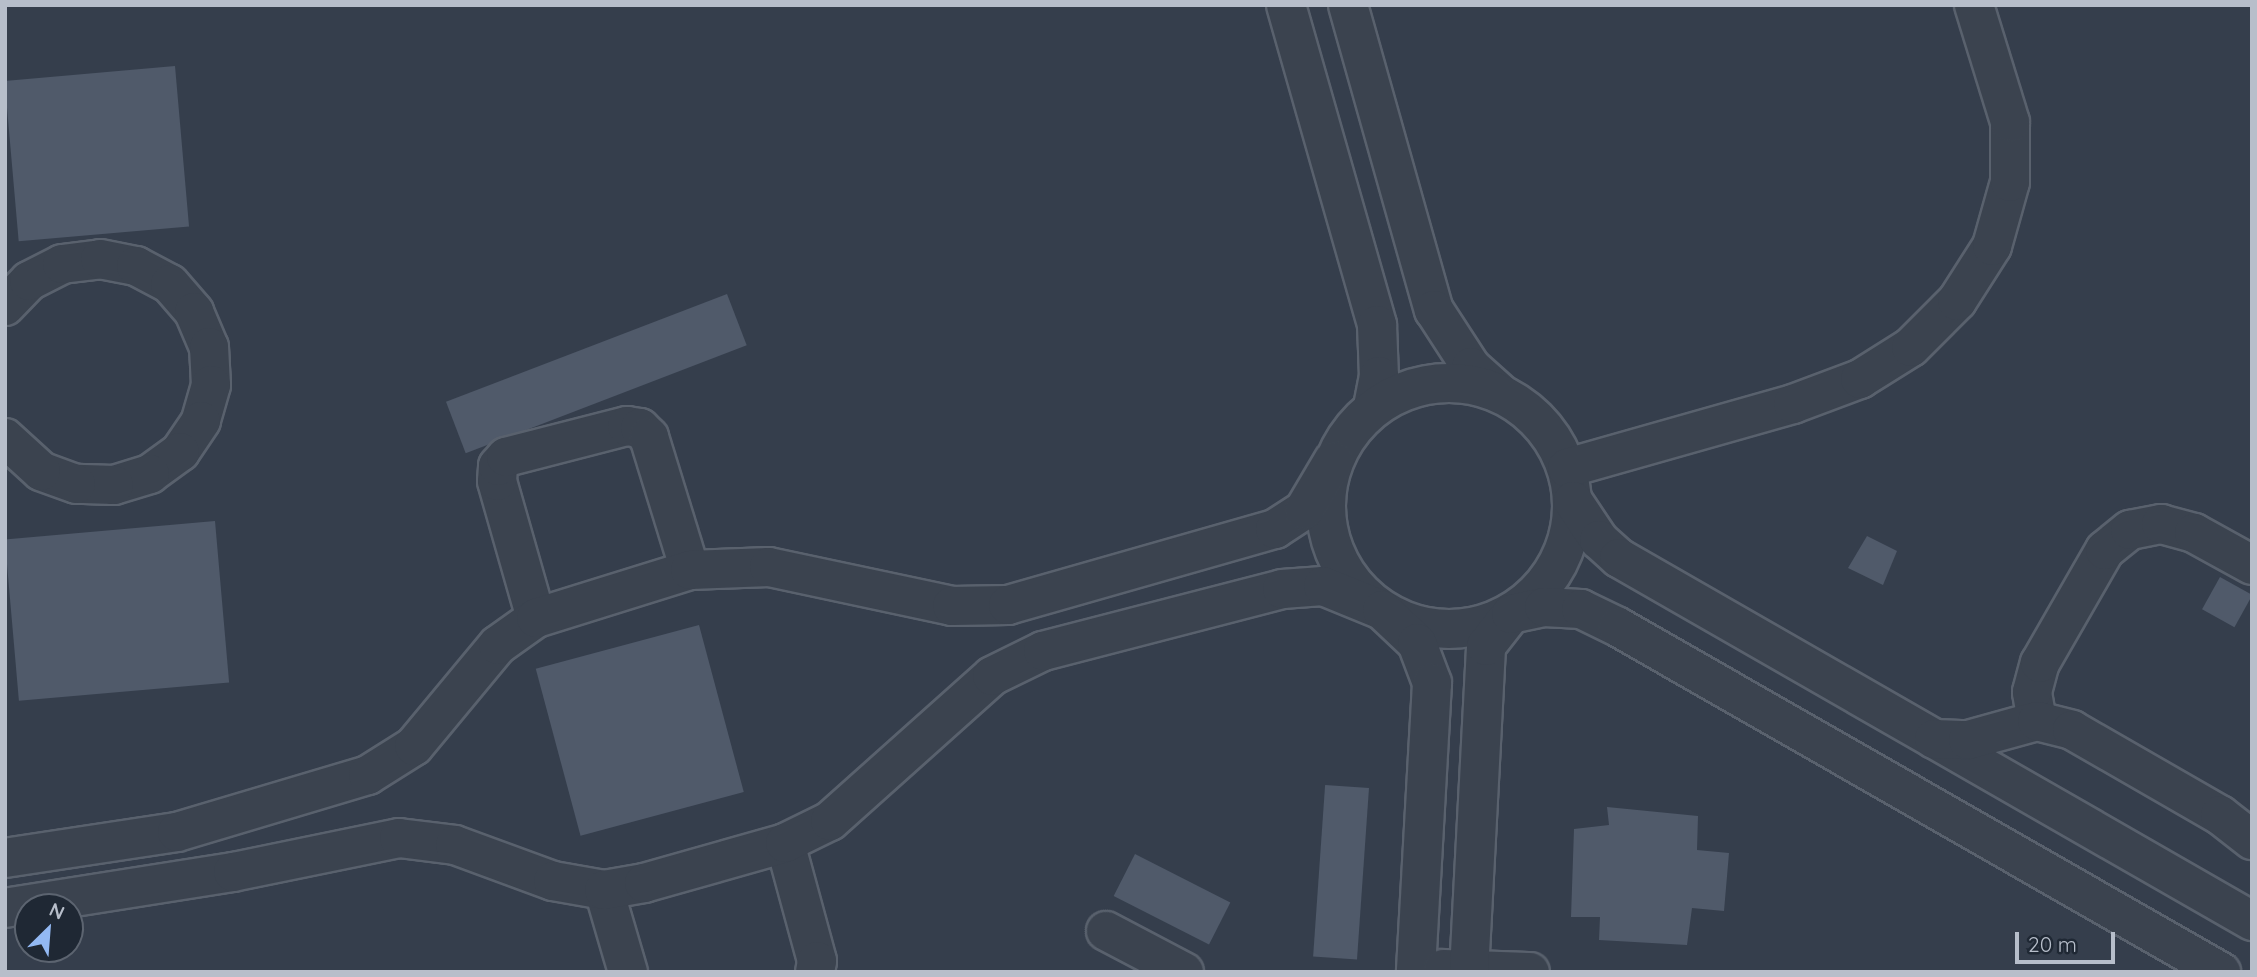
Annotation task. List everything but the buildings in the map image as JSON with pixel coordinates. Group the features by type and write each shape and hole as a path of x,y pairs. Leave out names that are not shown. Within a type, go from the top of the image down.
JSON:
{"street":[{"path":"1286,5 1377,325 1379,376 1373,408"},
{"path":"1348,5 1434,310 1471,367 1545,429 1599,540 1619,558 2252,921"},
{"path":"1570,485 1860,379 1911,347 1957,301 1992,246 2010,182 2010,122 1974,5"},
{"path":"5,306 29,281 62,264 100,258 136,266 170,284 194,312 209,347 211,385 201,421 180,452 150,474 114,485 76,484 41,471 5,438"},
{"path":"5,858 177,832 368,775 414,747 498,645 536,618 690,570 769,567 952,606 1008,605 1275,529 1304,510 1349,432 1373,408 1402,391 1435,383 1469,384 1502,394"},
{"path":"536,618 497,481 498,466 506,457 626,426 640,428 649,438 690,570"},
{"path":"1333,461 1325,494 1338,560 1356,587 1417,643 1432,683 1416,970 1530,972"},
{"path":"1469,971 1480,685 1486,646 1511,614 1538,593 1558,566 1570,534 1570,485"},
{"path":"2037,721 2032,692 2040,663 2105,550 2130,530 2161,524 2194,533 2252,565"},
{"path":"5,908 233,872 398,838 455,845 553,881 604,890 785,843 830,821 992,676 1044,651 1282,589 1323,586 1413,624 1446,629 1480,626 1511,614 1544,607 1581,610 1618,627 2221,972"},
{"path":"1934,739 1968,740 2037,721 2072,730 2220,815 2252,840"},
{"path":"785,843 817,961 815,972"},
{"path":"604,890 628,972"},
{"path":"1106,931 1184,972"}],"shaded area":[{"path":"5,5 2252,5 2252,972 5,972"}]}
